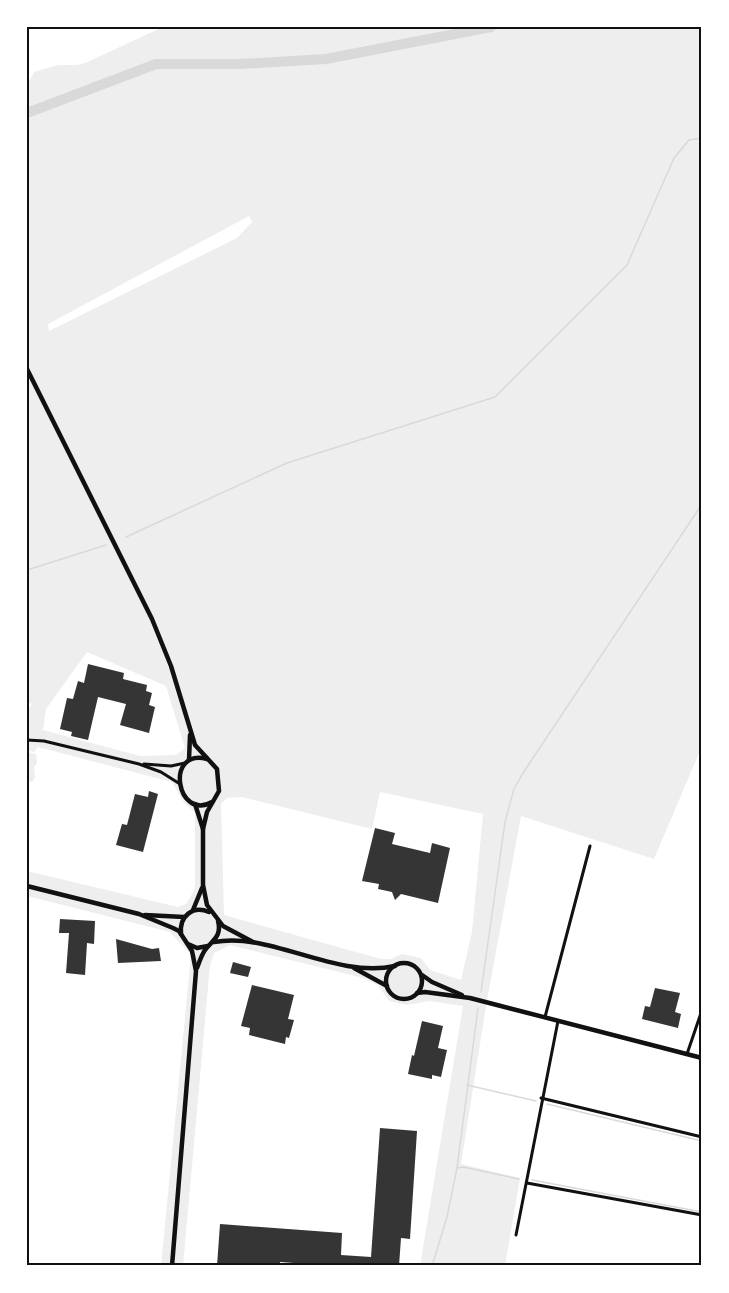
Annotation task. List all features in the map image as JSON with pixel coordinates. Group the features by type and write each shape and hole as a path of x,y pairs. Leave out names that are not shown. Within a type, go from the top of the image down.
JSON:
{"main road":[{"path":"27,369 159,636 183,701 195,745 217,769 220,779 219,791 212,802 203,829"},
{"path":"190,732 187,762 180,776 183,795 195,804 204,805 212,802"},
{"path":"187,762 196,758 207,759"},
{"path":"195,804 203,829 203,885 207,905 211,913 228,929 256,943"},
{"path":"193,910 203,885"},
{"path":"27,886 139,914 173,928 182,936 192,951 196,971 172,1266"},
{"path":"182,936 181,926 184,917 193,910 200,909 211,913"},
{"path":"139,914 184,917"},
{"path":"196,971 204,951 219,933 217,919"},
{"path":"188,944 197,948 222,940 256,943 351,967 378,968 404,963 411,964 432,982 471,998 702,1058"},
{"path":"387,986 387,976 395,966"},
{"path":"351,967 387,986 394,995 401,998 409,998 417,993 425,992 471,998"},
{"path":"417,993 422,984 421,974"}],"street":[{"path":"27,740 139,764 161,772 180,784"},
{"path":"139,764 171,766 187,762"},
{"path":"545,1017 590,846"},
{"path":"687,1054 702,1011"},
{"path":"516,1235 558,1020"},
{"path":"541,1098 702,1137"},
{"path":"526,1183 702,1215"}],"shaded area":[{"path":"163,27 702,27 702,746 654,859 521,816 486,1006 461,1164 520,1178 505,1266 420,1266 463,1006 429,1001 407,1005 389,1001 378,985 363,978 230,945 214,953 210,965 183,1266 161,1266 191,955 170,932 27,896 27,871 178,907 186,904 195,889 195,812 185,804 172,782 38,747 34,752 27,750 27,711 32,704 27,702 27,86 34,72 58,65 85,63","holes":["249,216 252,222 237,238 49,331 48,324","87,652 166,686 185,748 176,755 140,756 43,730 46,709","380,792 483,814 472,932 461,980 430,970 421,958 402,954 391,959 381,959 224,915 221,804 227,798 242,797 372,829"]},
{"path":"27,752 36,754 35,778 32,782 27,781"}],"building":[{"path":"88,664 124,673 123,679 147,685 146,691 152,693 149,705 155,707 149,733 120,725 126,704 98,697 88,740 71,736 72,732 60,729 67,698 73,699 78,681 84,683"},
{"path":"149,791 158,794 143,852 116,845 122,824 127,825 135,794 148,797"},
{"path":"375,828 395,833 392,844 430,853 432,843 450,848 438,903 401,894 395,900 392,892 378,889 379,884 362,881"},
{"path":"60,919 95,921 94,944 87,943 85,975 66,973 69,933 59,933"},
{"path":"116,939 152,949 159,948 161,961 118,963"},
{"path":"233,962 251,967 248,977 230,973"},
{"path":"252,985 294,995 288,1019 294,1020 285,1044 249,1035 250,1028 241,1026"},
{"path":"655,988 680,993 675,1012 681,1014 678,1028 642,1019 645,1006 650,1007"},
{"path":"422,1021 443,1026 438,1048 447,1050 441,1077 432,1075 432,1079 408,1074"},
{"path":"380,1128 417,1131 410,1239 401,1238 399,1266 336,1266 280,1262 280,1266 217,1266 220,1224 342,1233 341,1255 371,1257"}],"waterway":[{"path":"27,113 156,64 240,64 326,59 491,27"},
{"path":"126,537 287,463 495,397 627,265 674,158 689,140 702,138"},
{"path":"481,992 505,822 514,789 702,504"},
{"path":"27,570 106,545"},
{"path":"432,1266 447,1217 457,1168 478,1008"},
{"path":"467,1085 536,1101"},
{"path":"547,1104 702,1141"},
{"path":"458,1168 463,1167 519,1179"},
{"path":"532,1180 702,1212"}]}
